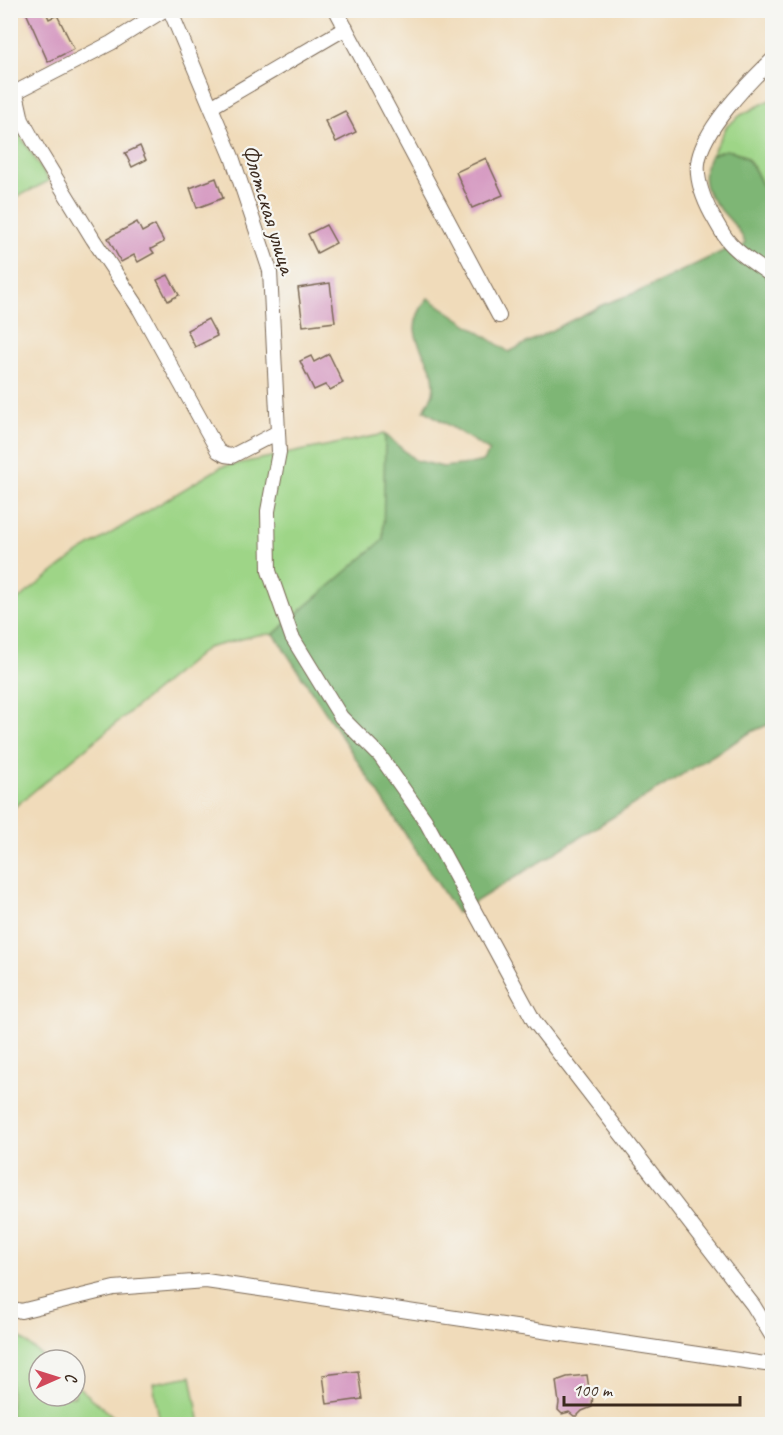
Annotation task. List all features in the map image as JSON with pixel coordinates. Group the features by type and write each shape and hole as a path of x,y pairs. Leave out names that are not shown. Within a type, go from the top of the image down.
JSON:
{"street":[{"path":"165,10 111,43 13,94 22,120 38,149 140,310 218,451 232,456 278,432"},
{"name":"Флотская улица","path":"170,10 232,157 270,271 279,452 268,511 269,571 292,636 341,717 380,756 425,820 534,1021 753,1305 772,1336"},
{"path":"336,10 500,316"},
{"path":"211,107 346,28"},
{"path":"772,60 748,82 717,122 703,147 698,163 704,201 721,232 731,245 772,276"},
{"path":"10,1308 21,1311 114,1288 206,1281 765,1364 772,1359"}],"green space":[{"path":"772,99 772,205 745,156 737,152 726,151 711,155 727,126 741,115"},
{"path":"10,119 49,181 11,200 10,200"},
{"path":"725,150 735,152 750,162 772,205 772,723 751,732 457,913 274,634 383,540 385,434 415,460 443,467 483,461 490,451 424,410 433,393 434,380 431,368 416,337 415,326 418,313 428,298 509,352 602,305 640,291 727,249 739,254 745,243 732,222 708,193 705,182 705,170 711,155"},
{"path":"385,434 384,540 274,634 257,635 207,648 11,810 11,605 78,553 221,467"},
{"path":"10,1329 33,1348 27,1348 27,1408 87,1408 87,1394 122,1424 11,1424"},
{"path":"191,1376 200,1424 160,1424 153,1383"}],"building":[{"path":"25,10 45,10 49,19 57,15 74,49 48,62"},
{"path":"345,111 356,132 336,142 325,121"},
{"path":"140,146 146,160 132,167 125,153"},
{"path":"486,158 503,195 472,208 456,172"},
{"path":"216,178 223,198 197,208 190,188"},
{"path":"137,222 142,232 155,225 164,242 151,249 154,253 138,262 134,255 121,262 108,238"},
{"path":"326,225 336,243 317,253 308,234"},
{"path":"168,275 179,295 168,301 157,280"},
{"path":"330,283 335,322 303,326 298,288"},
{"path":"208,319 217,336 195,347 187,330"},
{"path":"329,354 343,383 330,390 325,385 314,390 300,361 311,356 314,362"},
{"path":"358,1371 362,1399 327,1404 323,1375"},
{"path":"587,1375 589,1389 593,1392 592,1407 577,1416 569,1412 562,1414 558,1410 556,1381 567,1377"}]}
